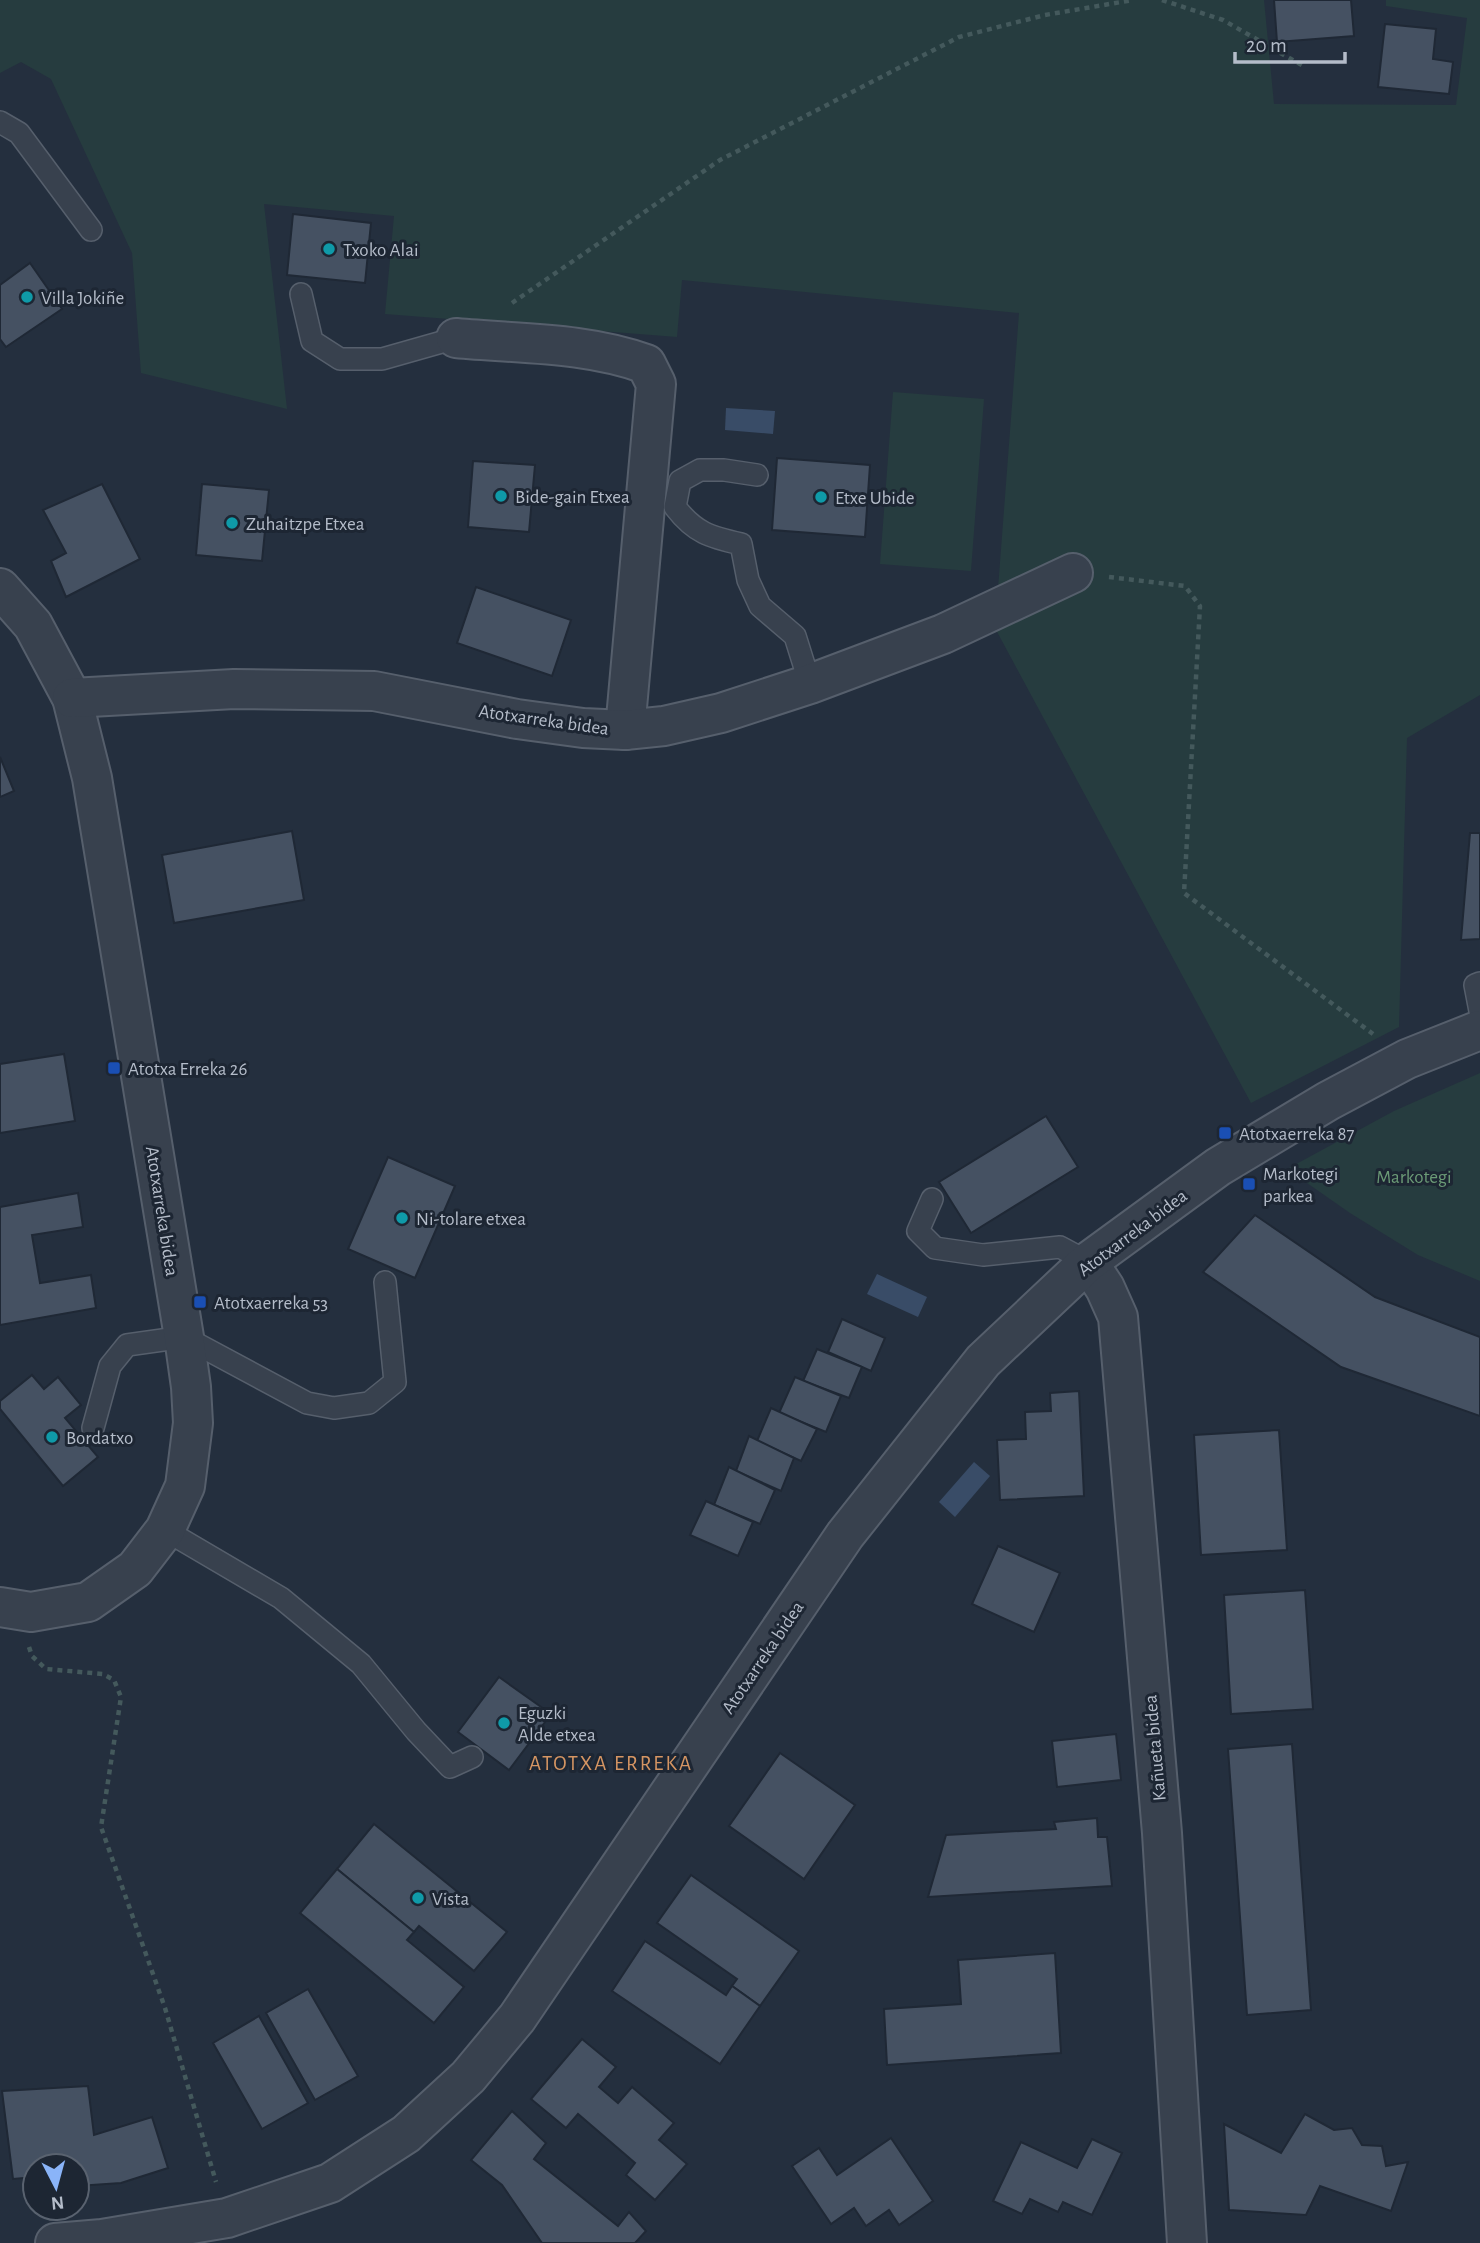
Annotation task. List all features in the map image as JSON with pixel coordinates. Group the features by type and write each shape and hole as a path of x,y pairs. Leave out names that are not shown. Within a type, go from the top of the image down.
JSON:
{"street":[{"path":"473,340 593,349 625,356 646,364 656,384 625,730"},
{"name":"Atotxarreka bidea","path":"72,698 234,689 374,691 517,719 583,728 625,730 664,726 721,713 810,684 943,634 1073,573"},
{"name":"Atotxarreka bidea","path":"0,588 33,625 72,698 92,778 184,1337 193,1423 185,1486 165,1530 135,1569 88,1602 16,1610"},
{"name":"Atotxarreka bidea","path":"55,2243 102,2239 227,2218 330,2183 406,2134 468,2077 517,2018 845,1535 983,1361 1088,1262 1218,1167 1328,1101 1407,1059 1480,1030"},
{"name":"Kañueta bidea","path":"1088,1262 1105,1287 1118,1317 1162,1833 1187,2243"}],"lane":[{"path":"0,122 19,133 90,230"},
{"path":"301,295 313,341 340,359 382,359 473,340"},
{"path":"757,475 700,470 680,481 676,508 688,524 709,536 741,544 748,580 760,606 795,636 810,684"},
{"path":"1480,984 1475,985 1480,1011"},
{"path":"932,1199 918,1231 934,1248 983,1255 1060,1247 1088,1262"},
{"path":"93,1428 110,1366 127,1345 184,1337 307,1403 334,1408 369,1403 395,1382 384,1282"},
{"path":"165,1530 281,1598 361,1664 450,1767 472,1757"}],"path":[{"path":"473,340 502,310 720,160 958,37 1045,15 1133,0"},
{"path":"1162,0 1223,20 1305,67"},
{"path":"1073,573 1185,586 1199,606 1184,893 1407,1059"},
{"path":"16,1610 32,1656 46,1669 103,1674 114,1680 121,1697 101,1828 165,2008 227,2218"}],"green space":[{"path":"0,0 1264,0 1274,104 1456,105 1467,18 1386,6 1386,0 1480,0 1480,695 1407,738 1399,1027 1251,1103 995,628 1019,313 682,280 677,337 385,314 394,216 264,204 287,409 141,373 132,253 51,79 21,62 0,73"},
{"path":"893,392 984,399 971,571 880,564"},
{"name":"Markotegi","path":"1480,1073 1480,1281 1418,1255 1350,1213 1287,1169 1394,1111"}],"water":[{"path":"726,408 775,411 773,434 725,430"},
{"path":"877,1274 927,1297 918,1317 867,1294"},
{"path":"974,1462 990,1476 955,1517 939,1502"}],"building":[{"path":"1274,0 1351,0 1354,36 1277,42"},
{"path":"1385,24 1436,29 1433,59 1453,62 1449,94 1378,87"},
{"name":"Txoko Alai","path":"293,214 371,223 365,283 287,275"},
{"name":"Villa Jokiñe","path":"30,263 62,309 6,347 0,339 0,285"},
{"name":"Etxe Ubide","path":"777,458 870,465 865,537 772,530"},
{"name":"Bide-gain Etxea","path":"473,461 535,465 529,532 468,527"},
{"path":"102,484 140,559 66,597 51,561 66,553 43,510"},
{"name":"Zuhaitzpe Etxea","path":"202,484 269,490 262,561 196,555"},
{"path":"476,587 571,620 552,676 457,643"},
{"path":"0,757 14,791 0,797"},
{"path":"292,831 304,900 174,923 162,855"},
{"path":"1470,833 1480,833 1480,939 1461,940"},
{"path":"64,1054 75,1121 0,1133 0,1064"},
{"path":"1046,1116 1078,1167 971,1233 939,1182"},
{"name":"Ni-tolare etxea","path":"388,1157 455,1186 415,1278 348,1249"},
{"path":"78,1193 83,1227 32,1235 40,1283 91,1275 96,1308 0,1325 0,1207"},
{"path":"1255,1215 1375,1297 1480,1337 1480,1416 1341,1367 1203,1272"},
{"path":"842,1319 885,1338 871,1371 828,1352"},
{"path":"817,1349 862,1367 849,1398 803,1381"},
{"name":"Bordatxo","path":"32,1375 44,1389 58,1377 81,1405 65,1418 98,1457 63,1486 0,1409 0,1401"},
{"path":"795,1377 841,1396 826,1432 779,1413"},
{"path":"1079,1391 1084,1496 1000,1500 997,1440 1026,1439 1025,1412 1051,1411 1050,1393"},
{"path":"771,1408 817,1429 801,1461 757,1441"},
{"path":"1279,1430 1287,1550 1201,1555 1194,1435"},
{"path":"749,1436 794,1458 781,1491 736,1471"},
{"path":"729,1467 775,1490 760,1524 714,1505"},
{"path":"706,1501 753,1522 738,1556 690,1535"},
{"path":"998,1546 1060,1573 1034,1632 972,1604"},
{"path":"1305,1590 1313,1709 1231,1714 1224,1595"},
{"name":"Eguzki Alde etxea","path":"499,1677 551,1714 509,1770 458,1732"},
{"path":"1116,1734 1121,1780 1057,1787 1052,1741"},
{"path":"1292,1744 1311,2010 1247,2015 1228,1749"},
{"path":"780,1753 855,1805 804,1879 729,1826"},
{"path":"1097,1818 1098,1837 1107,1837 1112,1886 928,1897 946,1835 1056,1829 1054,1822"},
{"name":"Vista","path":"374,1824 507,1932 474,1971 419,1926 414,1932 337,1869"},
{"path":"337,1869 414,1932 407,1940 464,1987 434,2023 300,1913"},
{"path":"691,1875 799,1951 760,2006 732,1986 737,1979 657,1923"},
{"path":"645,1941 726,1995 732,1986 760,2006 720,2064 612,1991"},
{"path":"1055,1953 1061,2053 887,2065 884,2009 961,2004 958,1960"},
{"path":"308,1989 358,2076 315,2100 266,2013"},
{"path":"259,2016 308,2103 262,2129 213,2043"},
{"path":"582,2039 616,2067 599,2087 618,2103 632,2087 674,2123 659,2140 687,2164 655,2200 626,2175 635,2163 578,2114 566,2128 531,2099"},
{"path":"88,2086 94,2135 152,2117 168,2168 121,2183 91,2185 91,2152 21,2152 21,2178 13,2179 2,2091"},
{"path":"512,2111 546,2143 534,2159 618,2226 629,2212 646,2231 635,2243 542,2243 502,2185 471,2160"},
{"path":"1305,2114 1334,2130 1352,2128 1362,2145 1382,2146 1386,2166 1408,2162 1391,2211 1320,2186 1306,2215 1229,2210 1224,2124 1281,2153"},
{"path":"891,2138 933,2201 899,2225 889,2210 866,2226 854,2208 831,2224 792,2166 819,2148 837,2175"},
{"path":"1092,2139 1122,2153 1092,2215 1063,2202 1058,2212 1030,2199 1022,2214 993,2201 1021,2142 1077,2168"}],"place":[{"name":"Txoko Alai","path":"329,249"},
{"name":"Villa Jokiñe","path":"27,297"},
{"name":"Bide-gain Etxea","path":"501,496"},
{"name":"Etxe Ubide","path":"821,497"},
{"name":"Zuhaitzpe Etxea","path":"232,523"},
{"name":"Atotxa Erreka 26","path":"114,1068"},
{"name":"Atotxaerreka 87","path":"1225,1133"},
{"name":"Markotegi parkea","path":"1249,1184"},
{"name":"Ni-tolare etxea","path":"402,1218"},
{"name":"Atotxaerreka 53","path":"200,1302"},
{"name":"Bordatxo","path":"52,1437"},
{"name":"Eguzki Alde etxea","path":"504,1723"},
{"name":"Vista","path":"418,1898"}],"district":[{"name":"ATOTXA ERREKA","path":"611,1763"}]}
